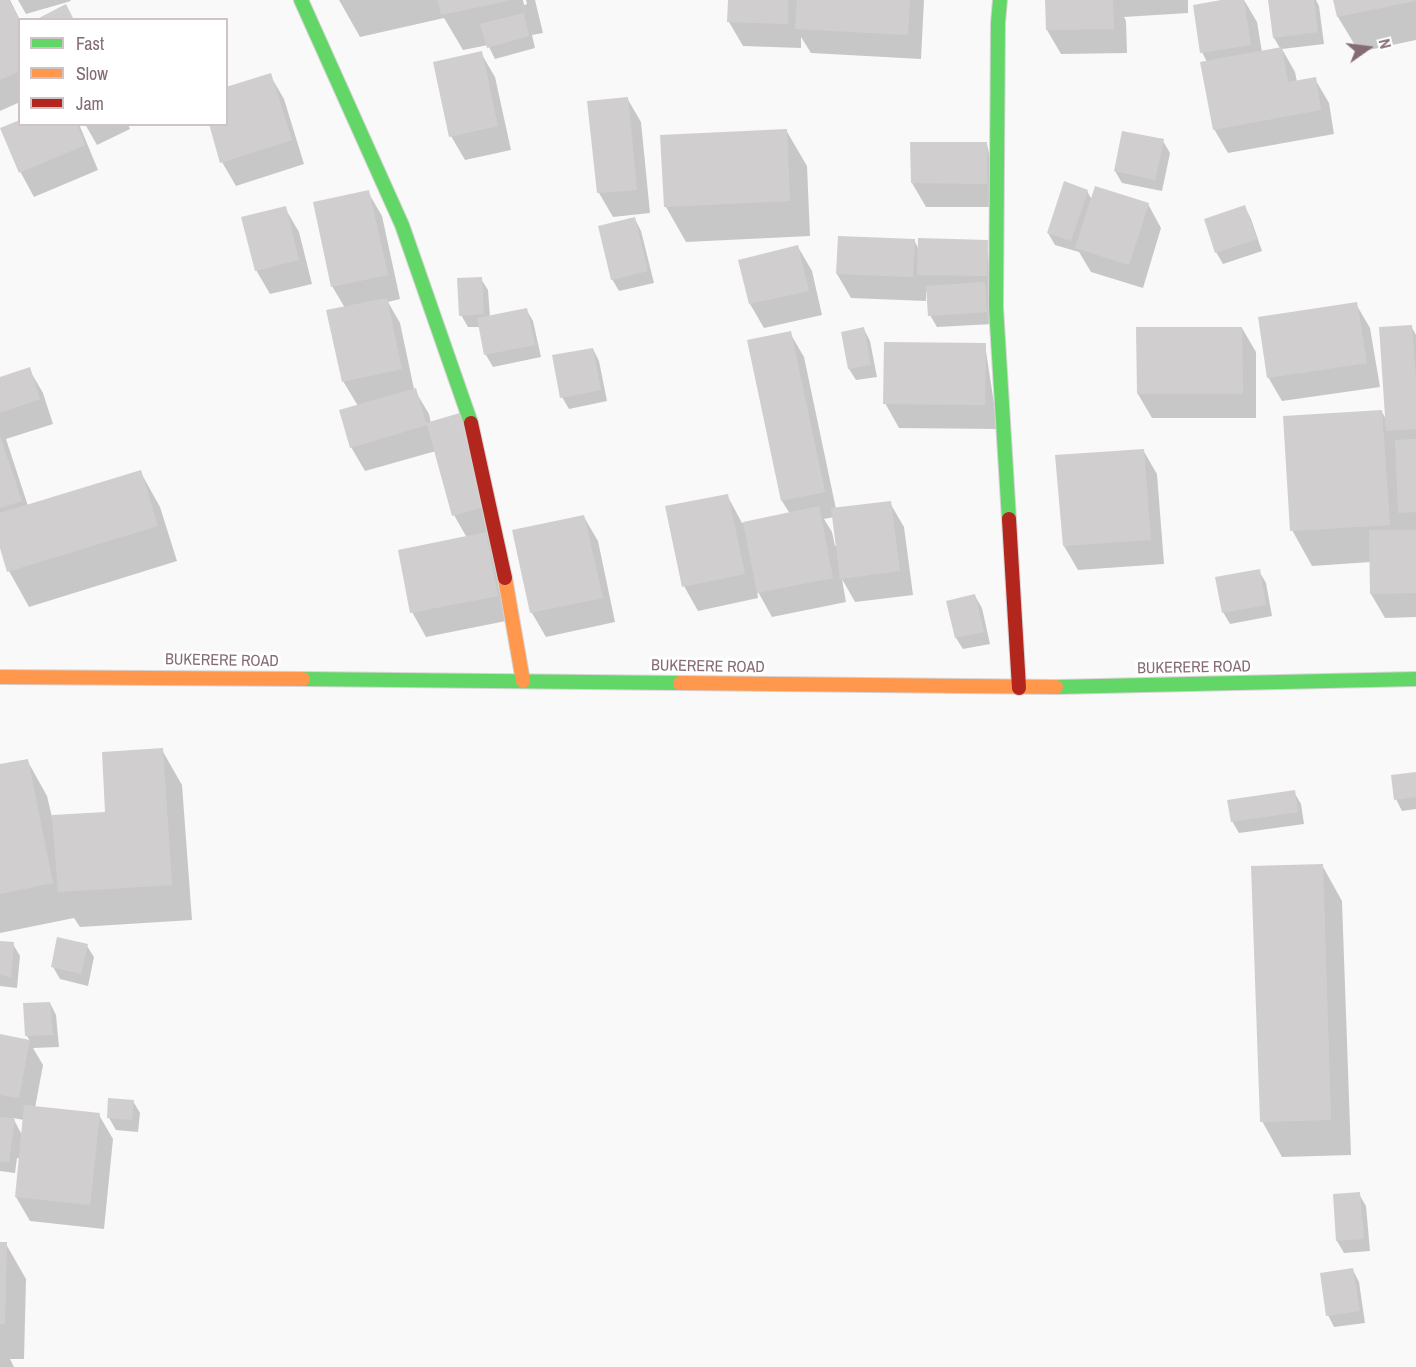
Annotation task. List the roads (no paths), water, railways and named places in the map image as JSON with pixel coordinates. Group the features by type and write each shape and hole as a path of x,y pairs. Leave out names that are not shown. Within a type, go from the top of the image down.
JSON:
{"street":[{"path":"301,0 402,225 474,430 504,571 523,681"},
{"path":"1000,0 996,308 1019,688"},
{"name":"BUKERERE ROAD","path":"0,677 1019,688 1416,679"}]}
